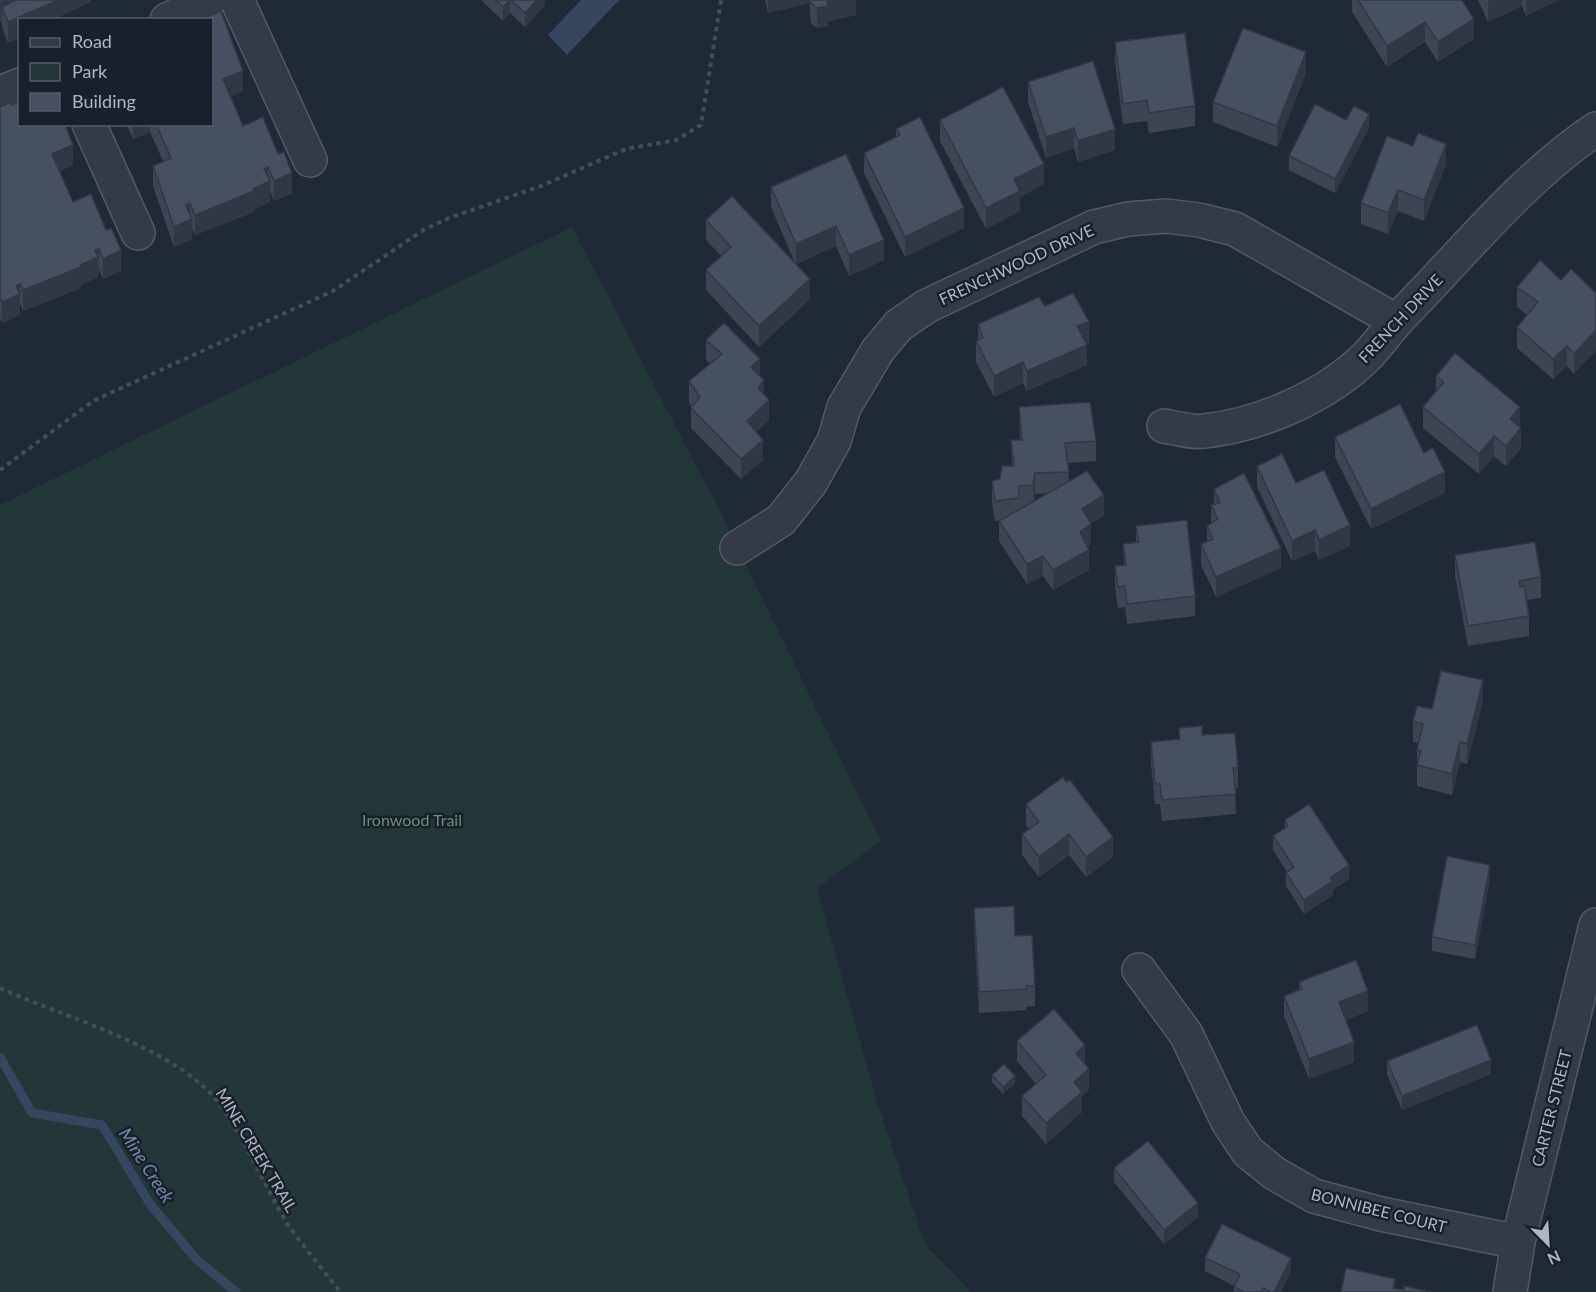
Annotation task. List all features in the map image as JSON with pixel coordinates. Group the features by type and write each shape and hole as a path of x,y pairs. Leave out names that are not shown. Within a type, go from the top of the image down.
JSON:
{"street":[{"path":"154,0 164,18"},
{"path":"169,18 209,0"},
{"path":"237,0 310,160"},
{"path":"90,126 138,233"},
{"name":"FRENCH DRIVE","path":"1164,426 1202,432 1251,421 1330,386 1367,356 1396,321 1551,162 1596,129"},
{"name":"FRENCHWOOD DRIVE","path":"737,548 781,520 811,482 834,441 844,406 878,350 899,325 927,306 1094,226 1128,219 1166,216 1199,220 1235,229 1396,321"},
{"name":"CARTER STREET","path":"1510,1292 1518,1242 1596,925"},
{"name":"BONNIBEE COURT","path":"1139,970 1186,1034 1228,1122 1248,1152 1274,1173 1314,1196 1381,1214 1518,1242"}],"path":[{"path":"0,470 93,401 333,291 425,229 449,218 541,186 626,149 676,140 701,125 721,0"},
{"name":"MINE CREEK TRAIL","path":"0,988 109,1032 171,1064 206,1088 228,1119 287,1223 340,1292"}],"green space":[{"name":"Ironwood Trail","path":"572,227 716,504 881,841 817,888 878,1105 925,1244 971,1292 0,1292 0,505"}],"water":[{"path":"581,0 619,0 567,55 548,35"}],"building":[{"path":"13,0 58,0 8,22 2,7"},
{"path":"496,0 510,0 503,7"},
{"path":"511,0 537,0 525,13"},
{"path":"811,0 832,0 827,1 828,6 817,8"},
{"path":"1358,0 1462,0 1474,19 1438,42 1425,22 1387,46"},
{"path":"221,11 243,71 223,79 243,126 263,117 278,154 284,152 292,173 274,181 268,167 264,169 270,181 253,189 254,191 195,215 190,203 186,205 192,219 174,227 153,166 171,158 157,126 213,126 213,18 204,18"},
{"path":"1243,28 1306,52 1277,126 1213,102"},
{"path":"1185,33 1195,106 1149,113 1147,100 1123,104 1115,42"},
{"path":"1093,61 1115,129 1078,141 1074,128 1046,137 1028,82"},
{"path":"1003,87 1044,164 1014,179 1020,191 986,208 940,120"},
{"path":"11,102 12,105 18,102 18,126 66,126 73,145 52,154 73,202 91,194 106,230 111,228 121,250 103,259 99,249 95,250 98,257 80,265 81,267 23,290 20,284 16,286 20,294 2,302 0,298 0,107"},
{"path":"1315,104 1346,120 1354,106 1369,114 1335,179 1289,156"},
{"path":"920,117 964,208 905,237 864,153 900,135 896,129"},
{"path":"1418,133 1446,144 1424,200 1398,190 1388,213 1361,203 1387,136 1413,146"},
{"path":"846,154 884,240 849,255 836,226 796,244 771,187"},
{"path":"732,196 810,279 759,326 706,270 731,247 706,220"},
{"path":"1540,260 1561,280 1571,269 1596,293 1596,330 1574,354 1567,346 1553,359 1517,327 1538,302 1517,287"},
{"path":"1073,293 1089,322 1077,326 1087,345 1027,371 1023,362 994,376 976,341 983,338 978,324 1039,297 1045,306"},
{"path":"724,323 760,359 751,367 764,380 758,388 769,400 747,421 763,440 741,459 691,408 700,397 689,381 722,354 706,340"},
{"path":"1455,353 1520,407 1510,419 1521,428 1506,446 1494,436 1479,454 1423,407 1444,382 1436,376"},
{"path":"1090,402 1096,441 1065,443 1069,472 1035,473 1033,485 1019,486 1019,498 995,501 992,481 1000,479 1002,466 1014,466 1011,440 1022,440 1019,407"},
{"path":"1400,404 1424,453 1433,448 1445,472 1371,509 1335,437"},
{"path":"1282,454 1296,483 1324,470 1350,525 1319,540 1315,530 1292,541 1257,466"},
{"path":"1087,471 1104,495 1082,509 1091,524 1080,532 1089,550 1053,570 1043,556 1027,564 999,521"},
{"path":"1244,473 1281,548 1216,577 1201,544 1213,539 1207,526 1218,519 1211,505 1220,503 1214,489"},
{"path":"1187,520 1195,596 1127,604 1125,586 1118,587 1115,566 1126,565 1123,544 1139,542 1136,526"},
{"path":"1535,542 1541,577 1519,581 1520,587 1524,586 1529,616 1468,626 1455,555"},
{"path":"1441,671 1483,680 1467,744 1460,742 1452,774 1417,765 1421,751 1417,750 1423,724 1413,721 1417,706 1432,709"},
{"path":"1202,726 1202,735 1235,733 1238,768 1233,768 1236,794 1162,800 1160,784 1155,784 1151,742 1180,739 1179,728"},
{"path":"1063,777 1066,782 1070,780 1113,837 1086,857 1069,834 1039,857 1022,834 1039,822 1026,804"},
{"path":"1309,804 1349,865 1330,878 1333,881 1304,900 1286,873 1294,867 1273,836 1288,826 1285,820"},
{"path":"1447,856 1490,865 1475,945 1432,937"},
{"path":"1014,906 1015,936 1032,935 1035,986 1026,986 1026,989 979,992 974,908"},
{"path":"1356,960 1368,991 1339,1002 1354,1042 1309,1059 1284,996 1302,989 1299,982"},
{"path":"1054,1009 1085,1045 1076,1053 1089,1069 1074,1082 1082,1092 1046,1123 1022,1096 1046,1075 1017,1041"},
{"path":"1477,1025 1491,1060 1402,1096 1387,1061"},
{"path":"1004,1064 1015,1076 1003,1087 992,1075"},
{"path":"1148,1141 1198,1203 1164,1230 1114,1168"},
{"path":"1222,1224 1291,1258 1274,1292 1263,1288 1261,1292 1244,1292 1234,1287 1240,1274 1205,1258"},
{"path":"1346,1268 1395,1279 1393,1288 1404,1290 1404,1286 1431,1292 1341,1292"}],"waterway":[{"name":"Mine Creek","path":"0,1057 32,1113 102,1125 150,1204 196,1259 236,1292"}]}
